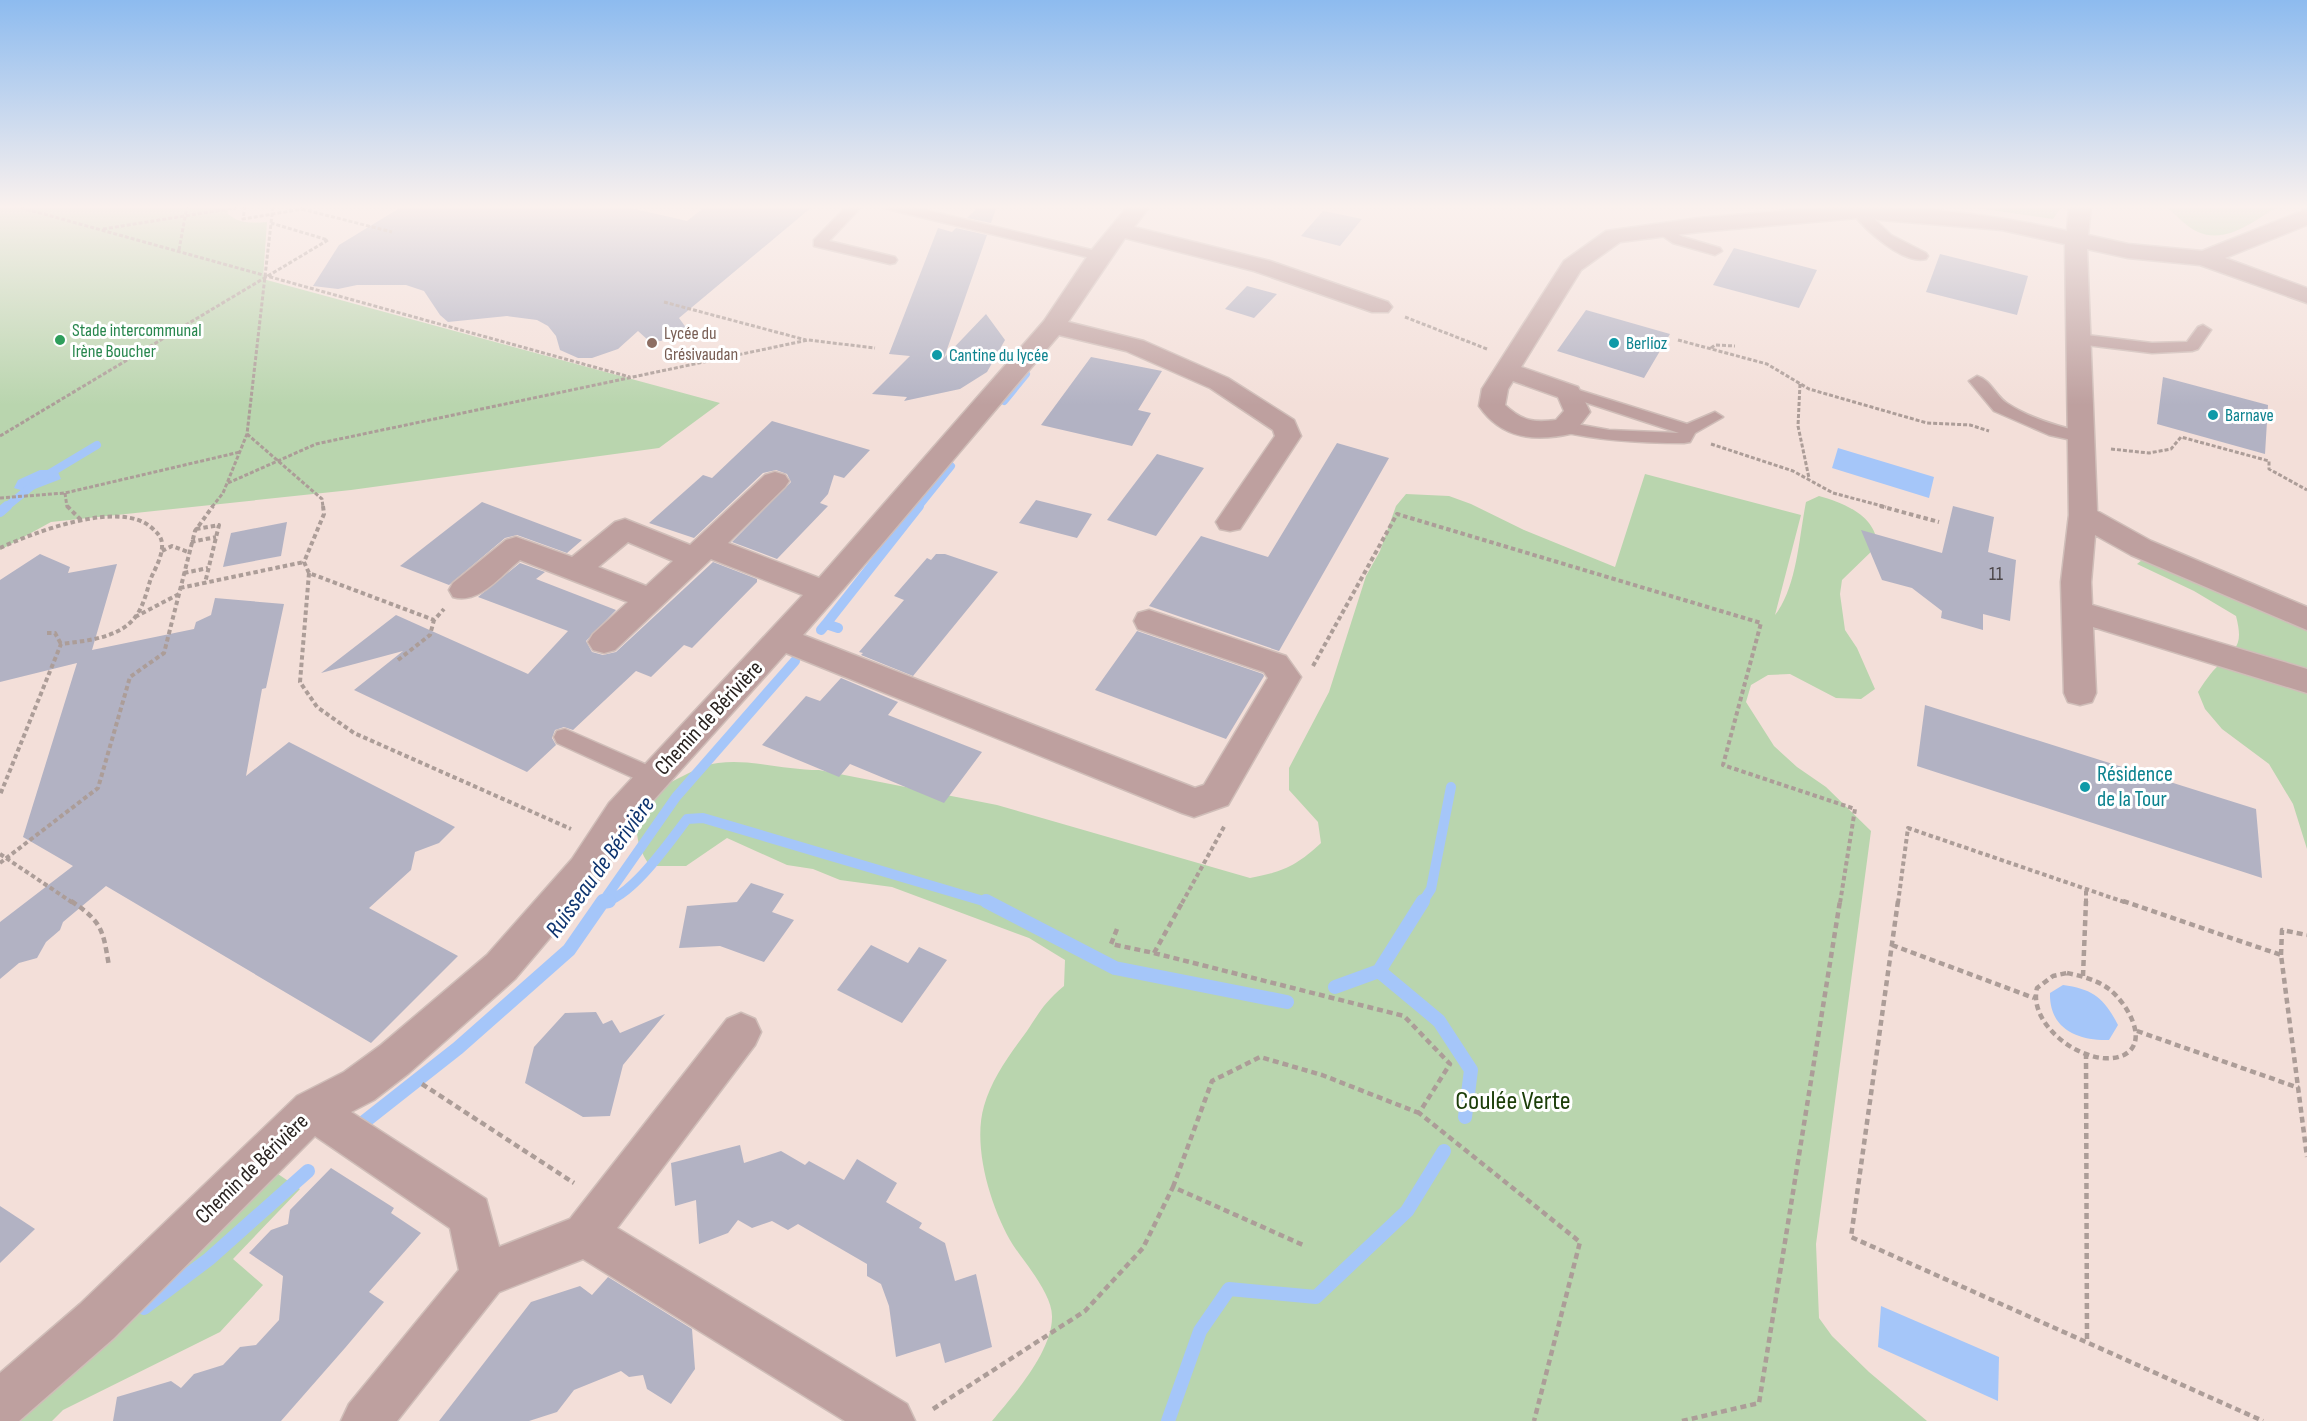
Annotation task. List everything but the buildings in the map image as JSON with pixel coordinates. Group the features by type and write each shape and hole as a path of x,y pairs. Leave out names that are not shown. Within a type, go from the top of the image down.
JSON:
{"street":[{"name":"Chemin de Bérivière","path":"0,1405 97,1321 312,1110 359,1086 395,1059 501,967 579,878 621,813 782,639 1053,327 1088,272"},
{"path":"1280,272 1380,307"},
{"path":"1510,365 1569,392 1576,412 1565,427 1537,432 1509,424 1492,406 1495,388 1568,272"},
{"path":"2077,272 2083,515 2076,582 2080,693"},
{"path":"2243,272 2307,296"},
{"path":"1053,327 1134,346 1219,383 1285,426 1288,436 1230,522"},
{"path":"604,642 775,481"},
{"path":"2083,515 2140,548 2307,619"},
{"path":"576,570 625,529 824,591"},
{"path":"464,590 516,547 650,599"},
{"path":"2077,611 2307,681"},
{"path":"782,639 1194,802 1216,795 1285,677 1275,664 1149,621"},
{"path":"366,1421 483,1276 597,1220 741,1032"},
{"path":"312,1110 470,1215 483,1276"},
{"path":"597,1220 890,1421"}],"lane":[{"path":"2078,339 2152,348 2192,346 2203,330"},
{"path":"1977,381 2000,407 2081,440"},
{"path":"1569,392 1686,434"},
{"path":"1565,427 1588,433 1635,438 1686,434 1715,417"},
{"path":"565,737 654,778"}],"path":[{"path":"250,272 631,377"},
{"path":"0,863 98,788 130,677 164,653 191,542 196,529 223,493 247,434 266,272"},
{"path":"0,436 273,272"},
{"path":"664,302 808,340 875,348"},
{"path":"1380,307 1510,365"},
{"path":"227,483 316,444 808,340"},
{"path":"1678,340 1767,364 1800,384 1927,423 1970,425 1993,432"},
{"path":"1710,349 1715,345 1735,346"},
{"path":"1800,384 1798,426 1809,479"},
{"path":"247,434 275,461 322,499 324,514 304,562 309,573 300,681 317,707 354,733 601,842"},
{"path":"1686,434 1809,479 1833,493 1939,522"},
{"path":"0,436 6,439"},
{"path":"2081,440 2149,453 2171,449 2181,437 2269,461 2269,469 2307,489"},
{"path":"0,498 65,494 240,452"},
{"path":"65,494 67,508 82,521"},
{"path":"1310,671 1397,514 1761,623 1723,765 1856,809 1759,1403 1682,1421"},
{"path":"0,548 58,524 124,518 152,527 160,536 162,551 135,617"},
{"path":"196,529 219,525 205,583"},
{"path":"191,542 216,537"},
{"path":"162,551 172,546 188,552"},
{"path":"180,588 304,562"},
{"path":"184,573 208,568"},
{"path":"309,573 434,620"},
{"path":"398,660 430,635 434,620 464,590"},
{"path":"60,644 89,640 118,630 135,617 179,594"},
{"path":"47,633 54,633 60,644"},
{"path":"0,795 60,644"},
{"path":"1154,953 1229,817"},
{"path":"2263,1421 1851,1237 1908,828 2281,955"},
{"path":"0,854 86,911 103,930 109,966"},
{"path":"2083,976 2086,889"},
{"path":"1117,929 1111,944 1404,1016 1450,1064 1419,1113"},
{"path":"2307,935 2282,930 2281,955 2307,1157"},
{"path":"1892,945 2034,998"},
{"path":"2067,973 2083,976 2113,992 2133,1017 2137,1031 2135,1042 2129,1051 2109,1056 2086,1053 2056,1035 2037,1011 2034,998 2036,987 2042,979 2054,974 2067,973"},
{"path":"2137,1031 2299,1088"},
{"path":"2086,1053 2087,1342"},
{"path":"933,1409 1085,1311 1143,1248 1173,1187 1212,1082 1260,1057 1322,1075 1419,1113 1580,1242 1534,1421"},
{"path":"425,1087 597,1220"},
{"path":"1173,1187 1303,1245"}],"green space":[{"path":"0,272 263,272 263,279 720,403 659,448 351,490 51,522 0,550"},
{"name":"Coulée Verte","path":"1645,474 1801,515 1775,615 1793,576 1806,502 1819,496 1848,507 1865,519 1876,536 1877,546 1842,580 1840,594 1845,630 1857,648 1875,689 1861,699 1836,698 1790,674 1768,675 1751,685 1746,702 1774,746 1797,767 1826,787 1871,831 1816,1244 1819,1318 1832,1336 1869,1372 1927,1421 992,1421 1039,1358 1051,1330 1052,1316 1048,1298 1013,1245 991,1196 982,1159 981,1122 987,1096 1002,1067 1043,1007 1064,986 1065,960 1029,938 892,887 840,880 813,869 787,865 727,838 686,866 650,866 642,851 637,825 647,802 669,784 695,770 713,764 743,762 819,770 997,805 1250,878 1272,873 1296,863 1321,843 1318,822 1289,790 1289,768 1329,692 1366,576 1380,551 1396,506 1406,494 1449,496 1615,567"},
{"path":"2153,551 2267,589 2307,606 2307,849 2293,804 2269,764 2222,729 2205,709 2198,692 2216,668 2235,649 2239,639 2236,616 2194,591 2137,564"},
{"path":"278,1174 300,1189 233,1259 263,1285 220,1332 63,1410 52,1421 0,1421 0,1417"}],"water":[{"path":"1838,448 1934,477 1929,498 1832,468"},
{"path":"40,470 57,470 61,479 27,492 14,488 18,480"},
{"path":"2063,985 2090,992 2108,1008 2118,1025 2109,1040 2076,1035 2060,1024 2054,1016 2050,993"},
{"path":"1881,1306 1999,1357 1998,1401 1878,1347"}],"waterway":[{"path":"1004,401 1026,374"},
{"path":"6,507 42,478 97,445"},
{"path":"918,507 951,466"},
{"path":"0,512 7,506"},
{"path":"826,624 919,506"},
{"name":"Ruisseau de Bérivière","path":"821,630 826,624"},
{"name":"Ruisseau de Bérivière","path":"826,624 838,628"},
{"name":"Ruisseau de Bérivière","path":"602,903 676,797 795,661"},
{"path":"1422,903 1431,889 1451,787"},
{"path":"609,901 603,902 614,898 637,880 687,819 703,818 990,903"},
{"name":"Ruisseau de Bérivière","path":"364,1122 458,1048 569,950 603,901"},
{"path":"986,901 990,903"},
{"path":"1379,971 1423,901"},
{"path":"990,903 1115,968 1287,1002"},
{"path":"1335,987 1379,971"},
{"path":"1379,971 1439,1021 1471,1070 1465,1117"},
{"path":"1168,1421 1200,1331 1229,1289 1316,1297 1407,1211 1444,1151"},
{"name":"Ruisseau de Bérivière","path":"144,1308 209,1259 308,1171"}],"place":[{"name":"Stade intercommunal Irène Boucher","path":"60,340"},
{"name":"Lycée du Grésivaudan","path":"652,343"},
{"name":"Berlioz","path":"1614,343"},
{"name":"Cantine du lycée","path":"937,355"},
{"name":"Barnave","path":"2213,415"},
{"name":"Résidence de la Tour","path":"2085,787"}]}
